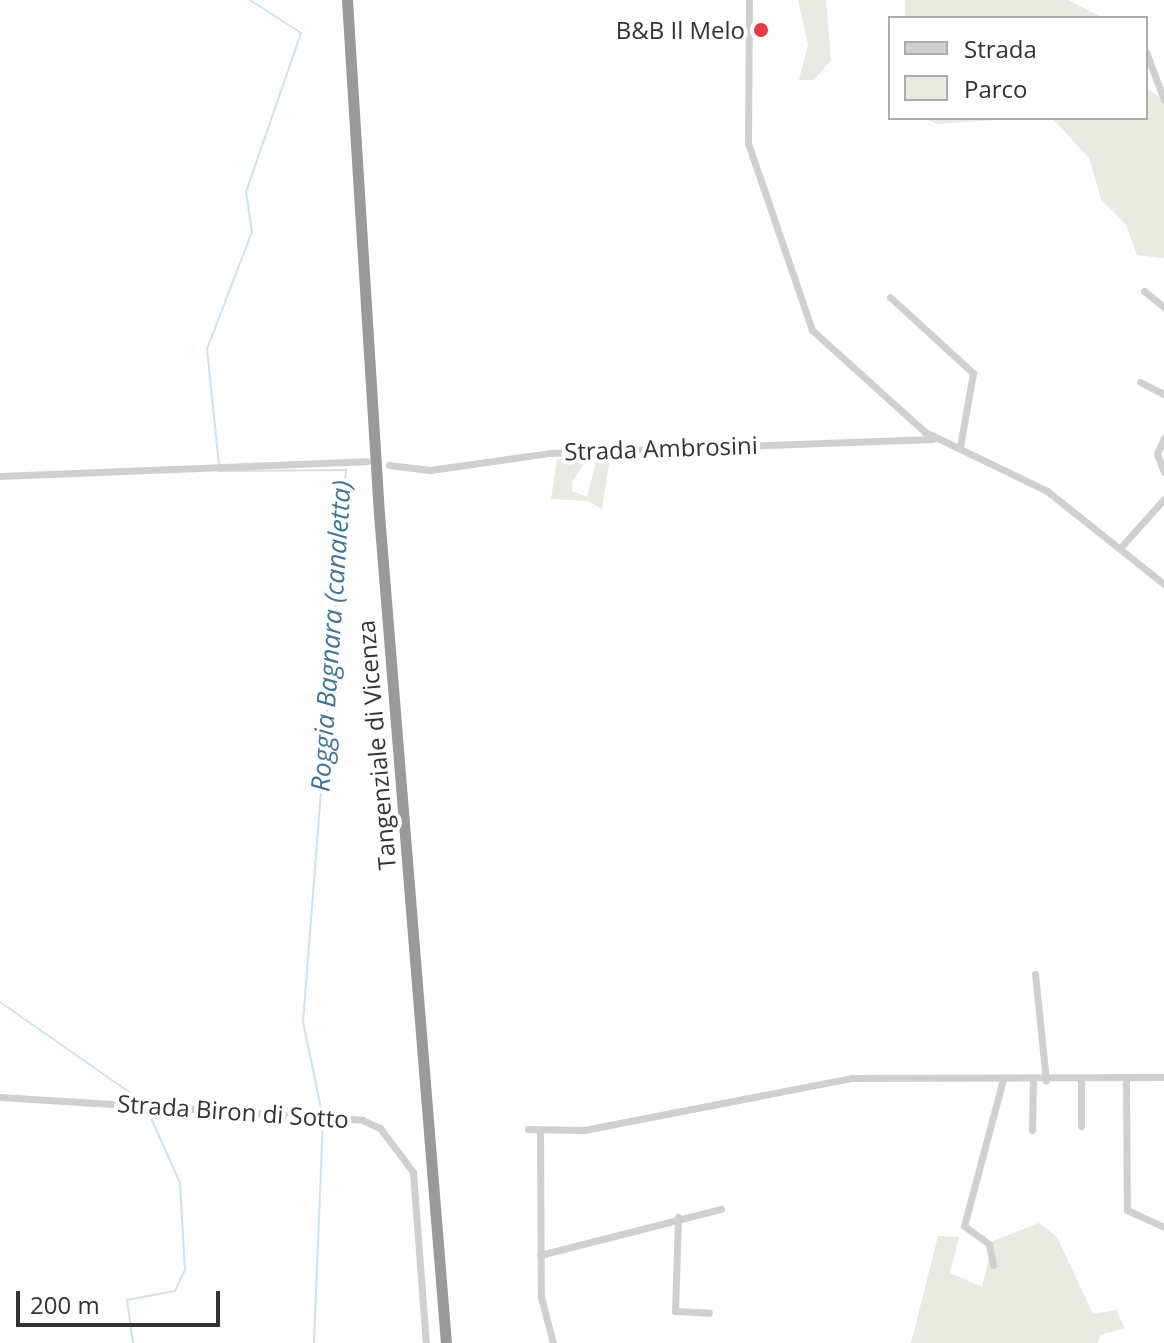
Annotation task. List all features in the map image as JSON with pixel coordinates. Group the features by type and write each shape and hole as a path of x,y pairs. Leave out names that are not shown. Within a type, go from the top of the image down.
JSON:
{"highway":[{"name":"Tangenziale di Vicenza","path":"347,0 379,514 446,1343"}],"street":[{"path":"749,0 748,143 812,330 935,439 960,447 1047,491 1164,584"},
{"path":"1148,57 1164,100"},
{"path":"1144,291 1164,307"},
{"path":"890,297 973,373 960,447"},
{"path":"1140,382 1164,394"},
{"path":"1164,438 1157,462 1164,472"},
{"name":"Strada Ambrosini","path":"389,465 430,470 549,453 935,439"},
{"path":"0,476 367,461"},
{"path":"1121,547 1164,499"},
{"path":"1035,974 1046,1080"},
{"path":"528,1129 584,1130 851,1078 1126,1082 1164,1077"},
{"path":"993,1265 989,1244 964,1226 1003,1079"},
{"path":"1032,1130 1033,1080"},
{"path":"1081,1080 1081,1126"},
{"path":"1126,1082 1127,1210 1164,1227"},
{"name":"Strada Biron di Sotto","path":"0,1097 362,1120 391,1135 413,1172 426,1343"},
{"path":"540,1130 540,1255 553,1343"},
{"path":"540,1255 678,1217 721,1209"},
{"path":"678,1217 675,1311 709,1313"}],"green space":[{"path":"798,0 826,0 831,60 814,80 799,80 808,45"},
{"path":"905,0 1068,0 1099,16 905,16"},
{"path":"1148,89 1164,100 1164,258 1137,255 1126,225 1101,199 1089,158 1054,120 1148,120"},
{"path":"928,120 996,120 937,124"},
{"path":"610,457 602,509 588,501 551,499 557,459 588,458 572,482 572,491 587,497 597,458"},
{"path":"1039,1223 1057,1237 1093,1314 1116,1310 1125,1328 1100,1335 1098,1343 911,1343 938,1236 959,1237 950,1273 982,1287 993,1241"}],"waterway":[{"name":"Roggia Bagnara (canaletta)","path":"219,465 207,349 252,232 246,192 301,33 250,0"},
{"name":"Roggia Bagnara (canaletta)","path":"219,471 346,470 303,1022 322,1113"},
{"path":"0,1002 145,1103"},
{"path":"133,1343 127,1300 175,1291 185,1270 180,1183 147,1109"},
{"name":"Roggia Bagnara (canaletta)","path":"314,1343 323,1119"}],"place":[{"name":"B&B Il Melo","path":"761,30"}]}
